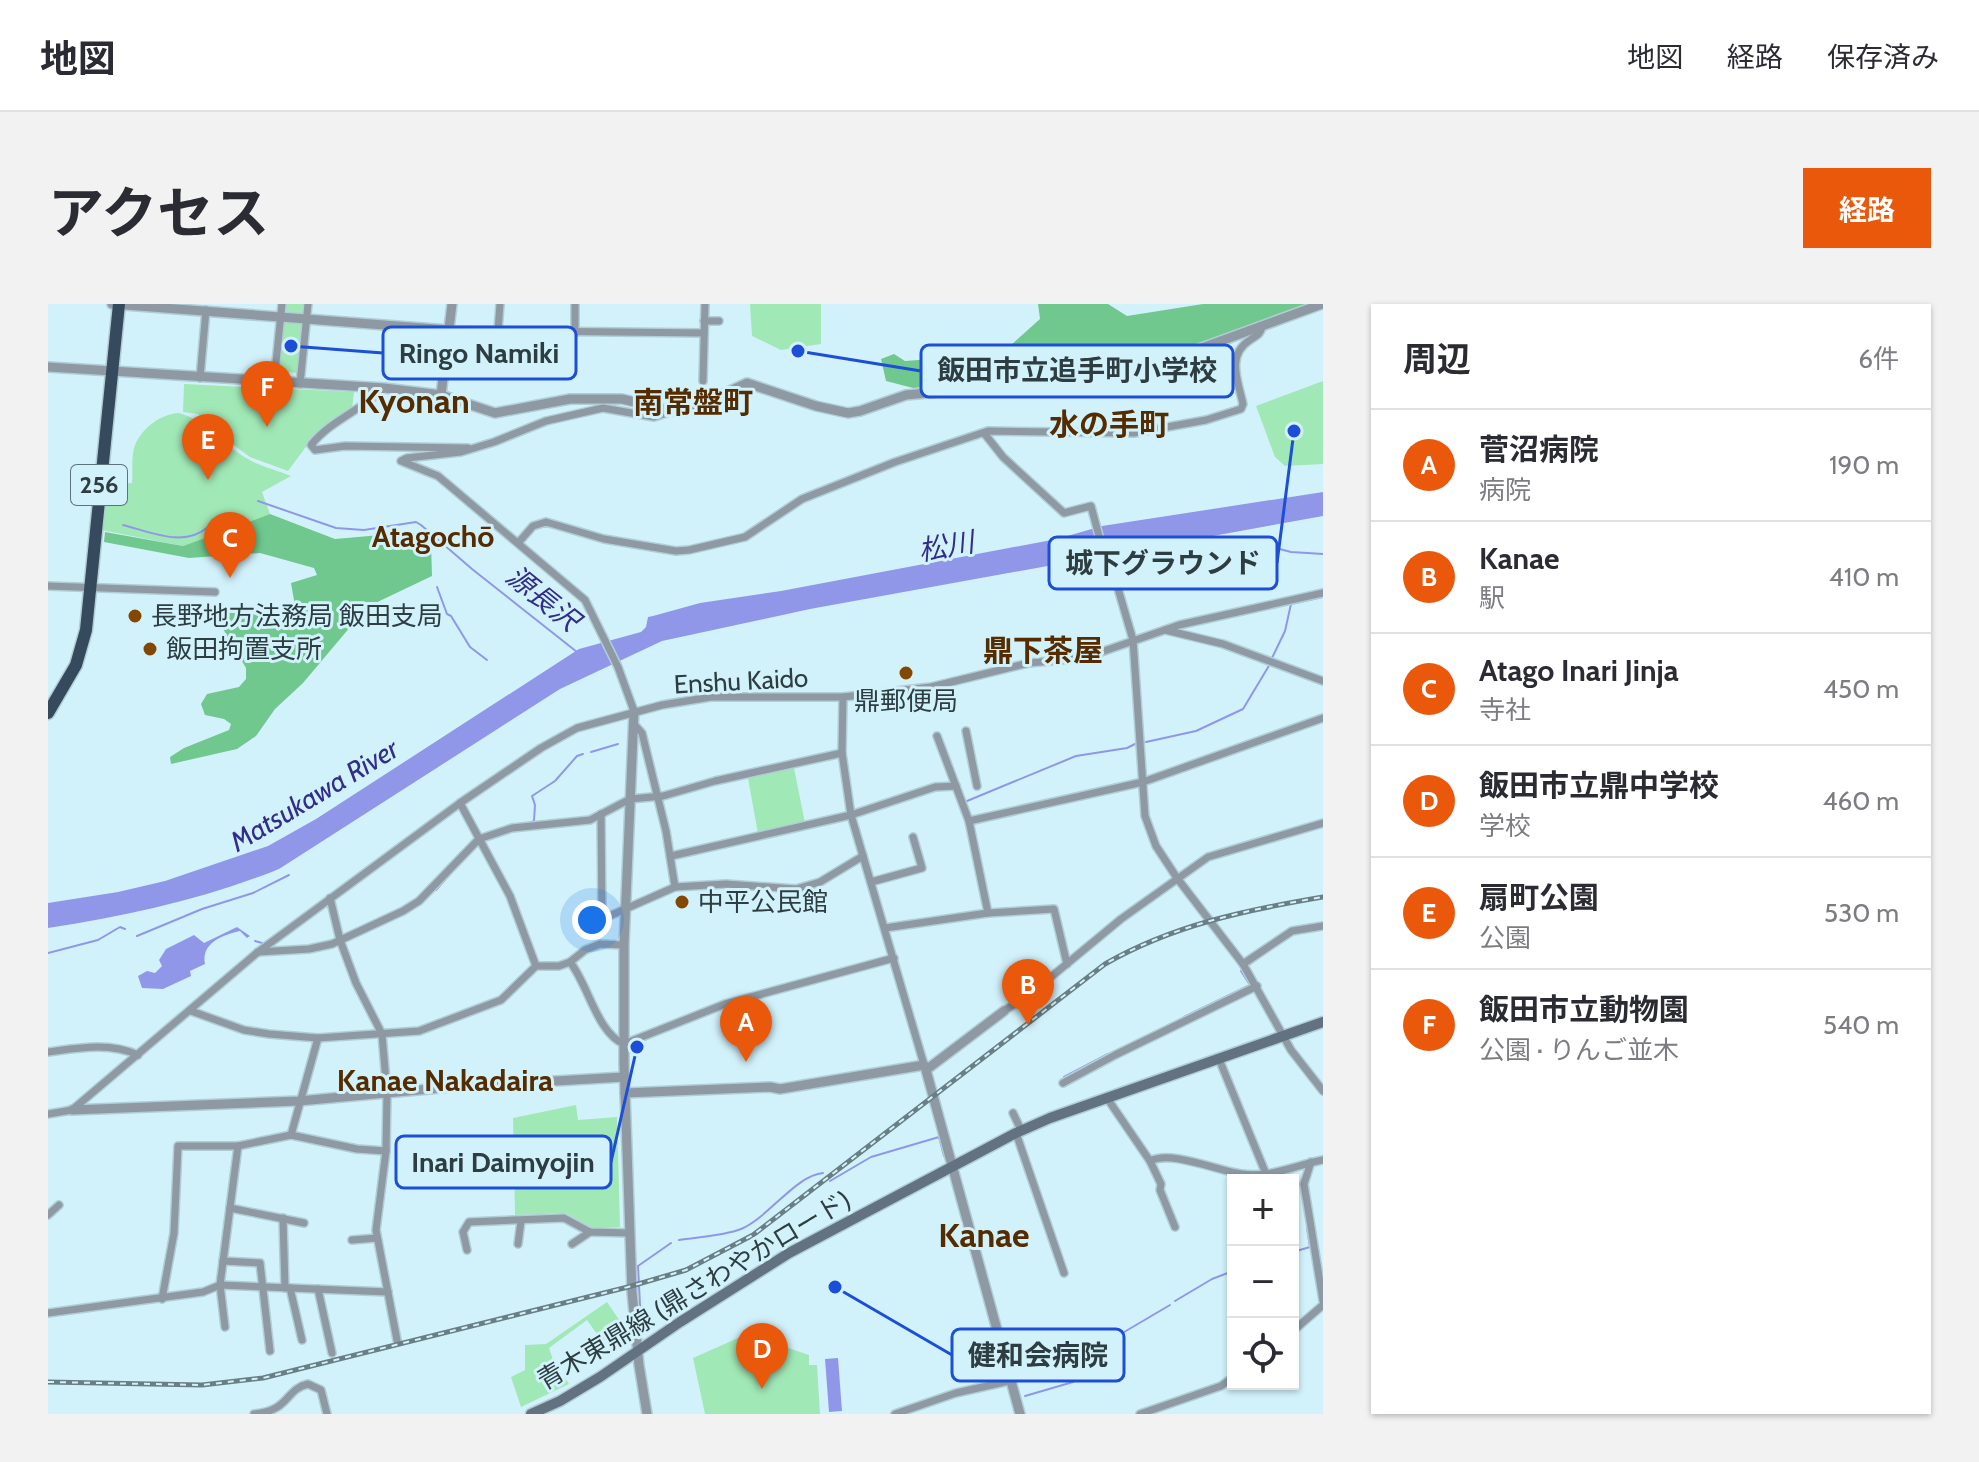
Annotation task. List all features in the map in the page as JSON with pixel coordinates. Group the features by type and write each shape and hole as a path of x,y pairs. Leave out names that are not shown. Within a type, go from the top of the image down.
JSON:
{"highway":[{"name":"256","path":"48,713 76,665 86,630 119,304"}],"main road":[{"name":"青木東鼎線 (鼎さわやかロード)","path":"531,1414 570,1395 789,1253 1018,1132 1323,1022"}],"street":[{"path":"112,304 449,330 704,333"},
{"path":"274,382 282,304"},
{"path":"300,384 308,304"},
{"path":"441,395 452,304"},
{"path":"498,331 500,304"},
{"path":"575,304 575,333"},
{"path":"703,381 705,304"},
{"path":"647,1414 638,1349 630,1233 624,1077 624,945 634,711 618,667 585,600 438,476 401,461 470,450 533,425 590,410 614,408 654,417 696,409 747,383 825,409 848,413 906,395 1004,386 1032,378 1074,359 1093,355 1155,360 1177,357 1322,304"},
{"path":"200,378 206,310"},
{"path":"704,321 719,321"},
{"path":"519,542 533,526 546,522 604,539 676,551 737,540 807,496 895,462 984,433 1134,433 1206,420 1241,409 1243,404 1234,360 1238,350 1261,333 1262,327"},
{"path":"48,367 384,388 441,395 495,413 570,399 622,399 673,411"},
{"path":"384,388 366,404 323,431 311,445 315,450 345,446 418,449 462,446 470,450"},
{"path":"984,433 1003,457 1064,513 1091,506 1093,509 1108,568 1133,640 1148,829 1177,878 1243,964 1291,1050 1323,1091"},
{"path":"48,586 215,592"},
{"name":"Enshu Kaido","path":"72,1110 258,952 460,803 553,740 577,728 634,711 711,697 843,697 931,687 1029,663 1084,658 1163,630 1323,593"},
{"path":"1163,630 1223,644 1323,681"},
{"path":"843,697 842,753 851,815 894,958 1020,1414"},
{"path":"969,821 1143,782 1323,718"},
{"path":"633,723 642,733 671,856 675,887"},
{"path":"966,731 977,786"},
{"path":"937,736 969,821 988,913"},
{"path":"258,952 309,949 340,940 416,904 479,839 512,828 590,820 630,799 656,798 715,781 842,753"},
{"path":"671,856 851,815 935,787 956,786"},
{"path":"460,803 510,896 536,966"},
{"path":"601,814 602,917 605,918 675,887 726,884 796,889 820,882 863,856"},
{"path":"625,1093 780,1089 925,1068 1208,857 1323,823"},
{"path":"871,882 922,868 913,837"},
{"path":"763,877 764,887"},
{"path":"330,898 340,940 356,983 382,1034 387,1093 386,1151 376,1230 397,1340"},
{"path":"885,928 988,913 1054,909 1067,964"},
{"path":"1243,964 1292,931 1323,926"},
{"path":"191,1011 244,1030 318,1038 419,1031 492,1004 511,992 536,966 559,966 600,944 624,945"},
{"path":"624,1044 725,1004 894,958"},
{"path":"570,962 580,974 608,1031 624,1044"},
{"path":"1063,1083 1257,986"},
{"path":"291,1135 318,1038"},
{"path":"48,1052 97,1047 126,1049 138,1055"},
{"path":"1219,1059 1266,1174 1323,1160"},
{"path":"48,1114 72,1110 299,1101 624,1077"},
{"path":"1107,1098 1150,1161 1175,1227"},
{"path":"1013,1113 1064,1273"},
{"path":"162,1299 174,1233 178,1146 238,1146 291,1135 357,1149 386,1151"},
{"path":"225,1327 220,1285 238,1146"},
{"path":"1150,1161 1172,1158 1242,1174"},
{"path":"1299,1325 1323,1303 1304,1184 1311,1162"},
{"path":"48,1215 59,1205"},
{"path":"230,1208 304,1223"},
{"path":"283,1218 288,1288 302,1340"},
{"path":"467,1250 463,1232 469,1222 564,1218 590,1232 630,1233"},
{"path":"518,1244 521,1221"},
{"path":"572,1244 590,1232"},
{"path":"352,1240 377,1238"},
{"path":"223,1261 260,1263 270,1351"},
{"path":"48,1313 162,1299 203,1292 220,1285 388,1292"},
{"path":"318,1289 332,1353"},
{"path":"895,1414 919,1410 956,1393 1009,1381"},
{"path":"1140,1414 1227,1382"},
{"path":"254,1414 279,1408 296,1389 308,1384 321,1390 327,1414"}],"green space":[{"path":"286,304 304,304 297,373 279,371"},
{"path":"750,304 821,304 821,344 781,350 752,336"},
{"path":"1038,304 1108,304 1127,316 1203,304 1311,304 1183,351 1150,354 1096,351 1067,357 1003,380 913,388 886,381 881,359 894,354 905,361 1001,354 1040,319"},
{"path":"1323,381 1323,464 1285,466 1275,457 1256,406"},
{"path":"184,384 354,392 352,409 314,436 288,471 250,457 212,429 198,414 183,412"},
{"path":"179,413 198,421 248,459 291,476 262,492 270,514 183,546 101,530 108,485 132,483 133,454 138,438 159,419"},
{"path":"270,514 335,539 381,535 431,543 432,576 367,607 303,683 275,709 256,736 237,749 171,764 170,757 184,748 229,730 231,724 224,719 205,715 201,704 207,694 239,687 246,679 246,668 212,610 250,615 276,606 295,606 291,583 317,575 314,568 260,553 189,558 104,542 105,532 183,546"},
{"path":"794,768 805,823 758,834 748,778"},
{"path":"576,1105 578,1120 617,1117 620,1227 593,1228 566,1213 515,1215 513,1118"},
{"path":"607,1302 624,1327 593,1348 591,1345 599,1337 587,1320 549,1348 554,1363 569,1384 521,1407 511,1377 525,1370 525,1345 546,1344"},
{"path":"747,1334 755,1351 774,1343 809,1355 809,1365 817,1365 820,1414 705,1414 693,1358"}],"water":[{"path":"1323,492 1323,516 810,609 662,641 560,689 279,869 165,905 48,928 48,903 165,881 268,846 316,819 579,649 641,632 646,627 648,617 700,603 781,591 1057,539 1102,526"},
{"path":"237,927 250,936 247,938 240,931 214,941 206,951 205,964 190,971 191,976 163,989 142,988 138,976 147,971 155,973 162,966 159,960 166,949 194,935 204,943"},
{"path":"838,1358 842,1411 829,1412 825,1359"}],"waterway":[{"name":"源長沢","path":"258,501 336,528 364,530 416,522 577,652"},
{"name":"源長沢","path":"123,525 178,537 189,537 208,527"},
{"path":"1201,556 1272,547 1323,554"},
{"path":"437,587 447,614 470,647 487,660"},
{"path":"1272,658 1285,631 1291,604 1323,597"},
{"path":"1146,742 1196,731 1243,709 1270,664"},
{"path":"591,752 618,744"},
{"path":"967,801 1076,756 1135,744"},
{"path":"529,823 534,821 532,796 555,781 577,756 583,754"},
{"path":"436,890 451,873"},
{"path":"137,936 202,909 253,893 289,875"},
{"path":"48,953 98,940 120,927 125,929"},
{"path":"255,941 262,943"},
{"path":"1249,965 1258,958"},
{"path":"1184,1017 1250,985 1241,971"},
{"path":"1064,1077 1108,1054"},
{"path":"830,1181 871,1157 939,1137 944,1156"},
{"path":"679,1240 741,1229 803,1181 823,1173"},
{"path":"1302,1192 1305,1211"},
{"path":"1299,1250 1310,1247 1307,1228"},
{"path":"641,1324 638,1266 671,1243"},
{"path":"1175,1301 1227,1273"},
{"path":"1111,1350 1110,1344 1114,1338 1170,1305"},
{"path":"1025,1396 1073,1382 1111,1357"}],"railway":[{"path":"48,1382 202,1385 263,1378 686,1270 753,1235 1105,964 1184,929 1266,907 1323,897"}],"place":[{"name":"Ringo Namiki","path":"291,346"},
{"name":"飯田市立追手町小学校","path":"798,351"},
{"name":"飯田市立動物園","path":"267,427"},
{"name":"城下グラウンド","path":"1294,431"},
{"name":"扇町公園","path":"208,480"},
{"name":"Atago Inari Jinja","path":"230,578"},
{"name":"長野地方法務局 飯田支局","path":"135,616"},
{"name":"飯田拘置支所","path":"150,649"},
{"name":"鼎郵便局","path":"906,673"},
{"name":"中平公民館","path":"682,902"},
{"name":"Kanae","path":"1028,1025"},
{"name":"Inari Daimyojin","path":"637,1047"},
{"name":"菅沼病院","path":"746,1062"},
{"name":"健和会病院","path":"835,1287"},
{"name":"飯田市立鼎中学校","path":"762,1389"}],"district":[{"name":"Kyonan","path":"414,401"},
{"name":"南常盤町","path":"693,403"},
{"name":"水の手町","path":"1109,425"},
{"name":"Atagochō","path":"433,537"},
{"name":"鼎下茶屋","path":"1043,651"},
{"name":"Kanae Nakadaira","path":"445,1081"},
{"name":"Kanae","path":"984,1235"}],"water label":[{"name":"松川","path":"946,546"},
{"name":"Matsukawa River","path":"314,795"}]}
